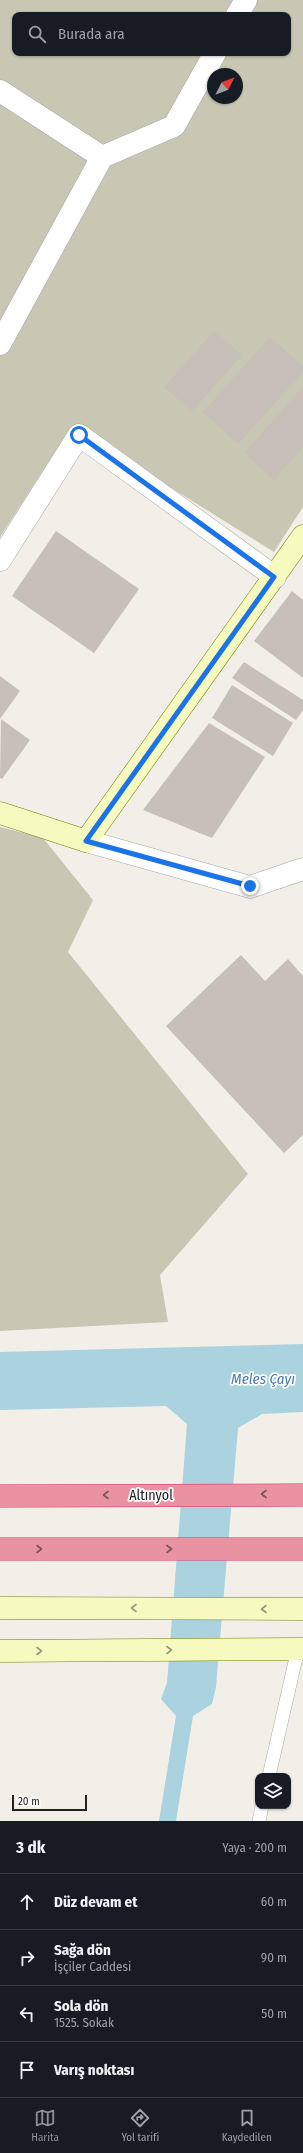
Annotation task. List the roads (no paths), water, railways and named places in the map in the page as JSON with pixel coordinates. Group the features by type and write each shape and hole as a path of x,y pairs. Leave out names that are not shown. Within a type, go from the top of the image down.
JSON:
{"highway":[{"name":"Altınyol","path":"0,1496 303,1494"},
{"path":"0,1549 303,1549"}],"main road":[{"path":"0,813 86,841 303,536"},
{"path":"0,1608 303,1609"},
{"path":"0,1651 301,1649"}],"street":[{"path":"239,12 246,0"},
{"path":"0,344 102,157 174,126 214,56"},
{"path":"0,90 102,157"},
{"path":"0,560 79,435 274,577"},
{"path":"86,841 250,886 303,869"}],"lane":[{"path":"270,1773 301,1649"},
{"path":"259,1821 261,1809"}],"water":[{"name":"Meles Çayı","path":"303,1344 303,1412 262,1414 238,1428 216,1687 212,1704 193,1716 176,1821 159,1821 176,1716 161,1699 167,1683 187,1424 166,1406 0,1410 0,1352"}]}
